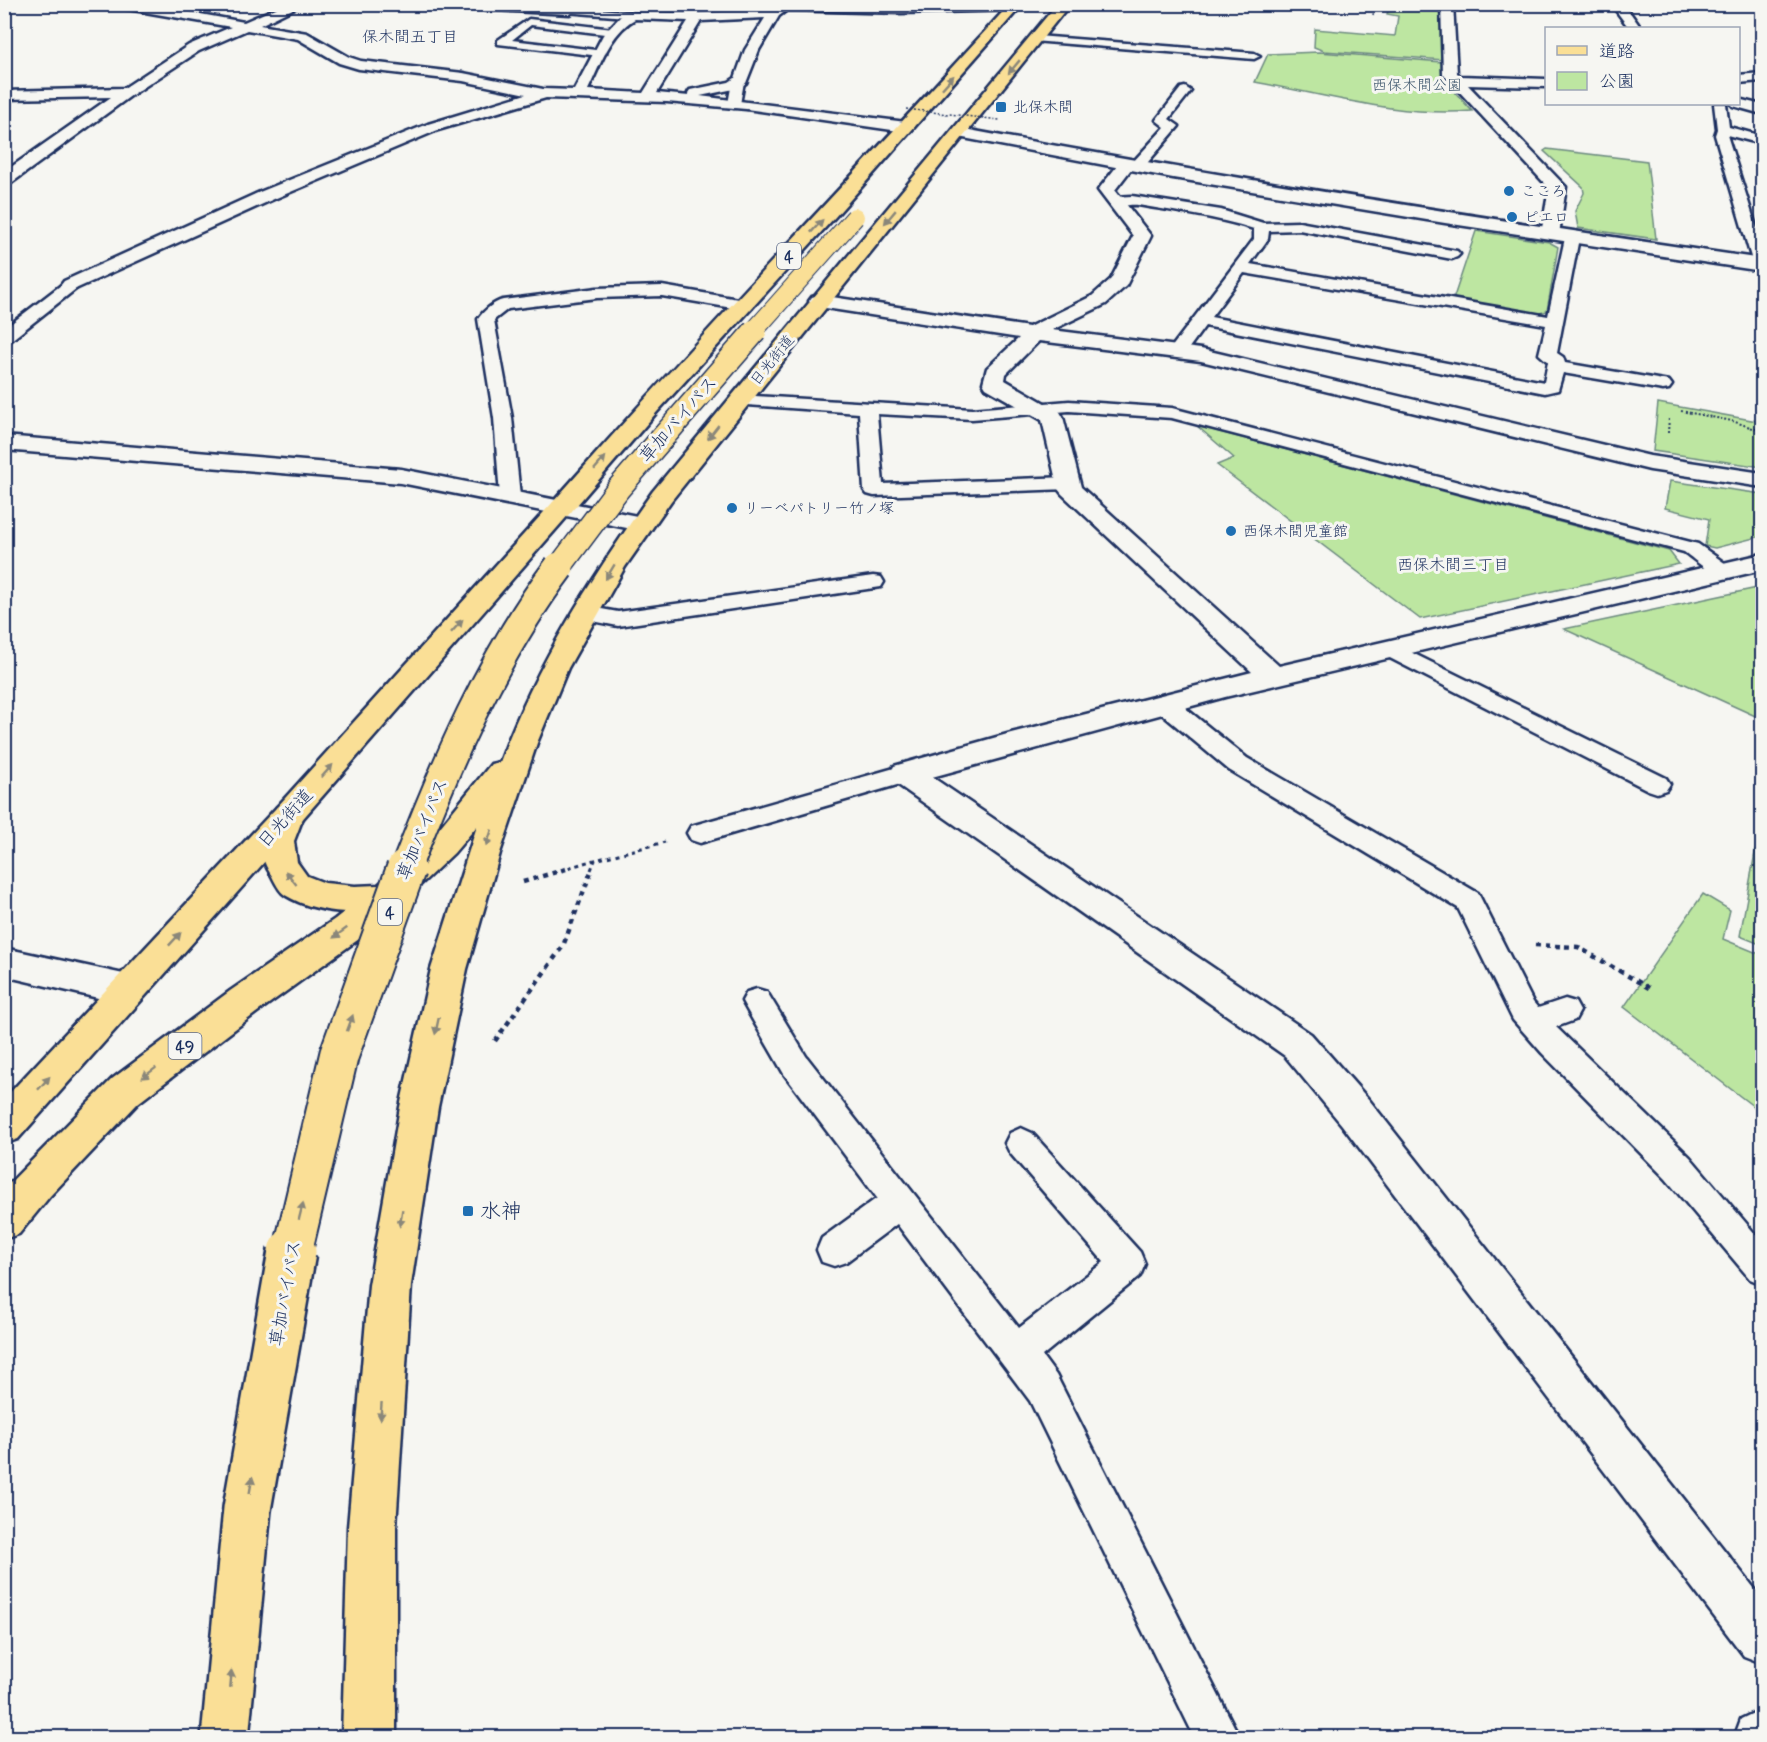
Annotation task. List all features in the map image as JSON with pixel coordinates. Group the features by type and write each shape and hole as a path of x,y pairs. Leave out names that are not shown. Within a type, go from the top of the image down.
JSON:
{"main road":[{"name":"日光街道","path":"522,743 554,668 612,567 642,524 739,400 1064,4"},
{"name":"4","path":"562,507 649,407 744,305 906,118 1017,5"},
{"name":"草加バイパス","path":"225,1737 247,1509 294,1241 339,1055 410,857 458,741 505,651 550,579 618,489 859,213"},
{"name":"日光街道","path":"4,1127 288,815 562,507"},
{"name":"4","path":"288,815 278,841 281,864 295,885 322,896 355,899 386,897 443,845 479,803 522,743"},
{"name":"4","path":"369,1737 372,1527 390,1285 419,1107 449,969 484,853 522,743"},
{"name":"49","path":"4,1220 36,1183 125,1091 243,1002 346,929 386,897"}],"street":[{"path":"122,4 302,36 344,60 359,65 463,77 543,93 667,98 906,118"},
{"path":"4,180 127,92 194,48 297,4"},
{"path":"454,4 560,8"},
{"path":"1447,4 1450,74 1558,187 1550,234"},
{"path":"1617,4 1634,27"},
{"path":"578,96 613,32 624,18 638,15 697,17 782,8 857,9 1017,5"},
{"path":"667,98 734,85 738,82 746,72 752,50 782,8"},
{"path":"647,98 697,17"},
{"path":"1740,79 1762,77"},
{"path":"1455,80 1545,83"},
{"path":"4,95 127,92"},
{"path":"71,285 268,195 433,127 543,93"},
{"path":"1740,104 1762,110"},
{"path":"959,133 1132,165 1572,238 1762,265"},
{"path":"1132,165 1106,190 1142,236 1119,282 1099,300 1040,328 995,373 994,383 1052,417 1070,489 1274,677"},
{"path":"819,302 1212,358 1650,463 1762,480"},
{"path":"4,443 364,472 413,478 642,524"},
{"path":"905,774 1274,677 1762,562"},
{"path":"905,774 1299,1045 1356,1113 1762,1638"},
{"path":"4,962 128,990"}],"lane":[{"path":"560,8 638,15"},
{"path":"600,53 502,42 529,22 613,32"},
{"path":"1036,39 1177,44 1212,58 1254,56"},
{"path":"734,104 738,82"},
{"path":"1132,165 1173,126 1162,120 1185,91"},
{"path":"1720,105 1723,129 1721,135 1762,265"},
{"path":"1723,129 1762,140"},
{"path":"1114,201 1131,200 1221,214 1262,227 1299,226 1452,254"},
{"path":"1177,352 1261,238 1262,227"},
{"path":"1200,320 1536,387 1552,386 1557,361 1548,354 1572,238"},
{"path":"1239,268 1268,271 1555,322"},
{"path":"4,338 71,285"},
{"path":"510,496 503,418 486,319 503,305 597,293 662,291 744,305"},
{"path":"1556,367 1663,385"},
{"path":"739,400 972,414 1069,406 1172,413 1691,548 1725,571"},
{"path":"868,408 874,490 1068,483"},
{"path":"585,613 618,619 873,582"},
{"path":"1390,649 1657,784"},
{"path":"1165,704 1238,764 1468,901 1518,1004 1533,1022 1678,1168 1762,1267"},
{"path":"700,832 905,774"},
{"path":"757,1001 795,1065 1043,1388 1218,1737"},
{"path":"1533,1022 1565,1011"},
{"path":"1016,1354 1128,1264 1021,1143"},
{"path":"834,1250 899,1202"}],"path":[{"path":"1373,15 1375,4"},
{"path":"906,118 1000,120"},
{"path":"522,882 700,832"},
{"path":"495,1041 563,946 595,860"},
{"path":"1489,943 1578,947 1649,988"}],"green space":[{"path":"1390,5 1439,5 1444,60 1324,51 1314,47 1315,29 1395,36 1398,16 1387,14"},
{"name":"西保木間公園","path":"1319,52 1442,62 1443,79 1472,111 1445,112 1390,108 1255,82 1268,54"},
{"path":"1547,149 1647,161 1656,239 1578,228 1575,211 1584,193 1583,187 1544,151"},
{"path":"1476,231 1549,242 1558,247 1547,311 1533,315 1453,300"},
{"path":"1658,403 1762,422 1762,467 1653,451"},
{"path":"1197,426 1669,551 1679,564 1420,619 1217,465 1234,458"},
{"path":"1670,481 1762,494 1762,536 1715,548 1705,546 1709,519 1665,508"},
{"path":"1762,587 1762,719 1564,629"},
{"path":"1762,814 1762,945 1740,936"},
{"path":"1703,894 1730,910 1723,939 1762,955 1762,1113 1624,1007"}],"place":[{"name":"北保木間","path":"1001,107"},
{"name":"こころ","path":"1509,191"},
{"name":"ピエロ","path":"1512,217"},
{"name":"リーベパトリー竹ノ塚","path":"732,508"},
{"name":"西保木間児童館","path":"1231,531"},
{"name":"水神","path":"468,1211"}],"district":[{"name":"保木間五丁目","path":"410,36"},
{"name":"西保木間三丁目","path":"1453,564"}]}
